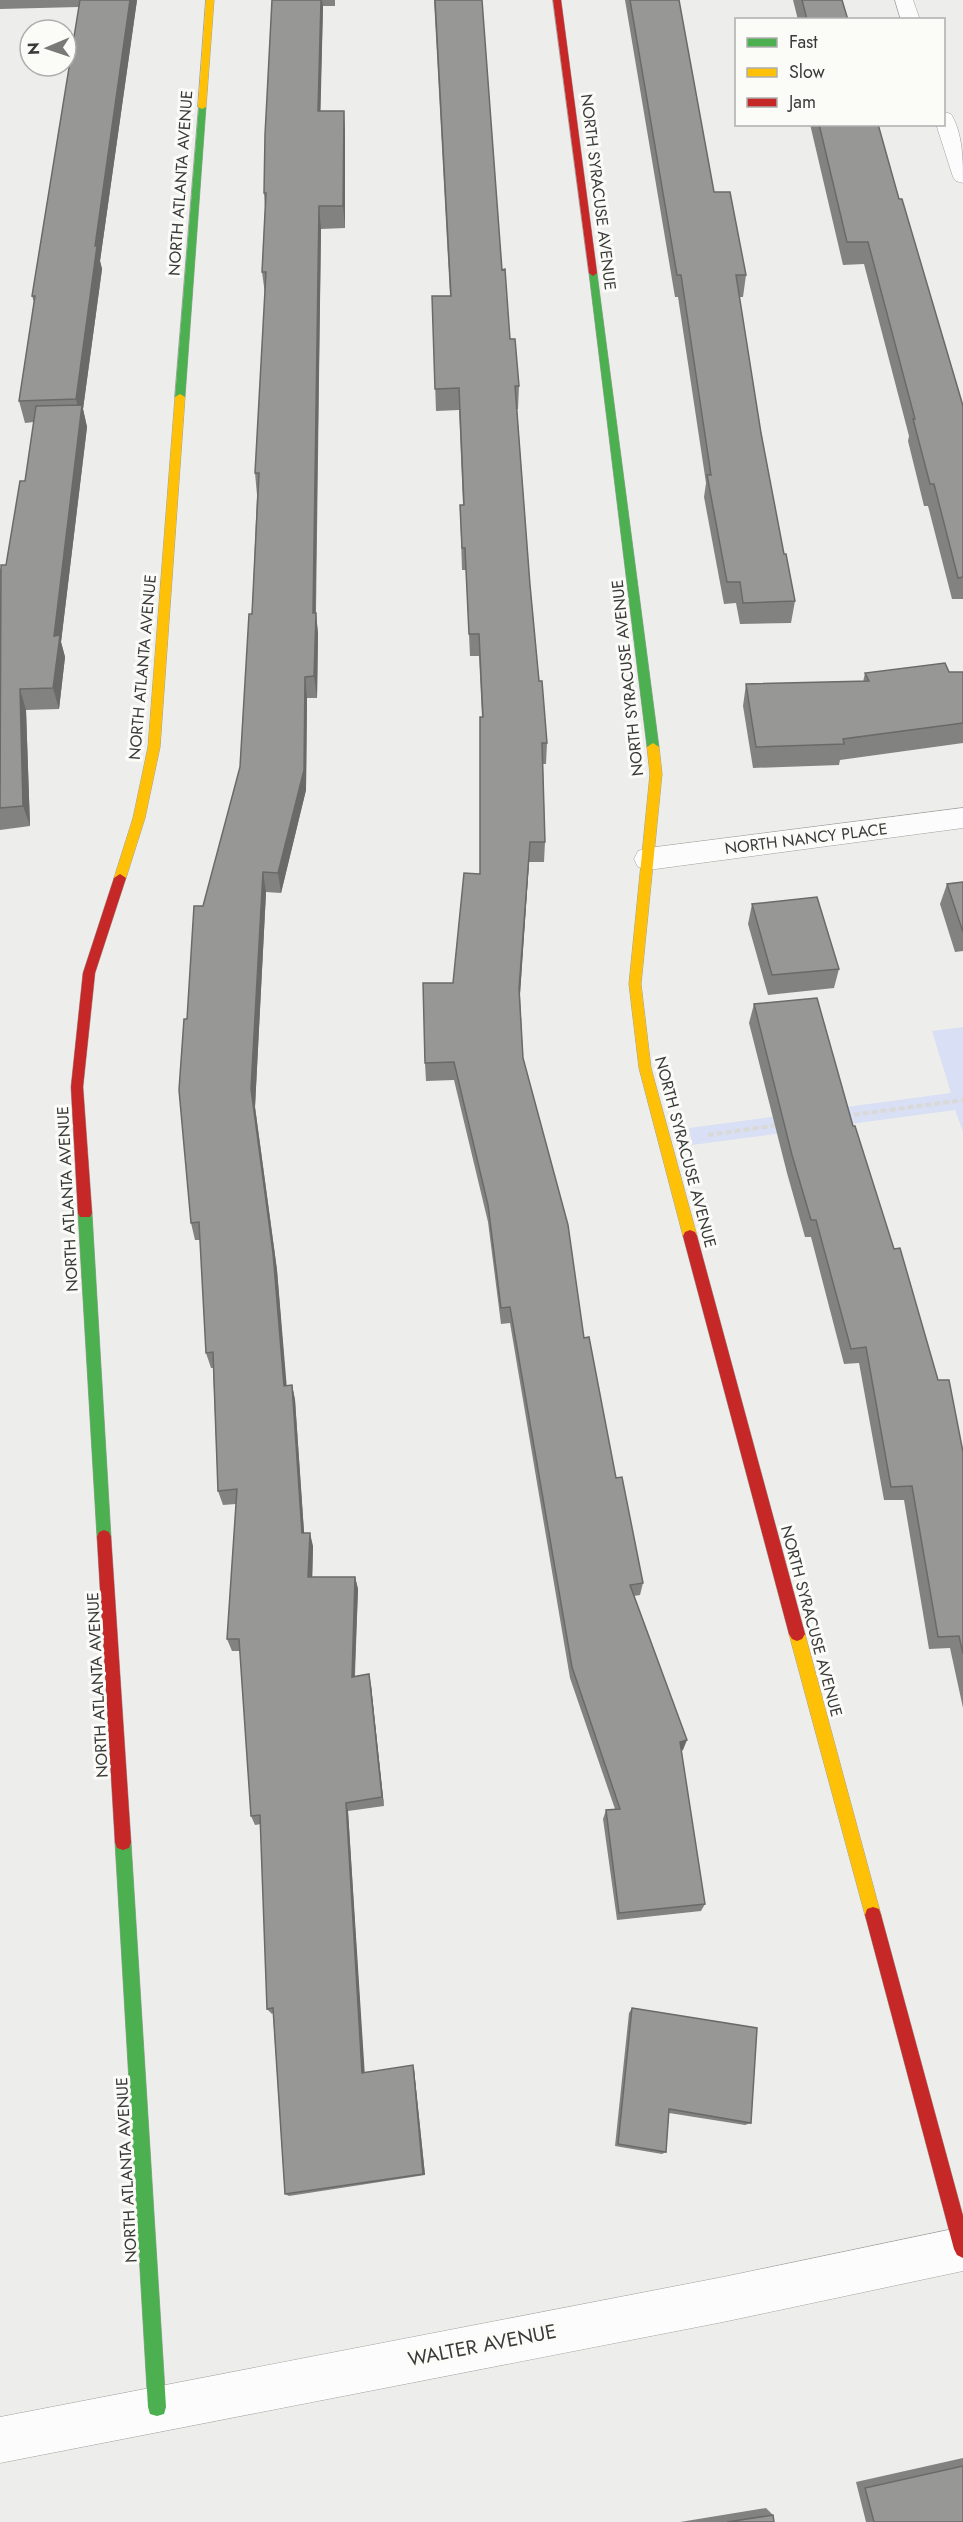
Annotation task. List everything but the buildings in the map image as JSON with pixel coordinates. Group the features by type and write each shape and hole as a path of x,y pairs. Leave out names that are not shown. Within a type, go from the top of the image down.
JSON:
{"street":[{"name":"NORTH ATLANTA AVENUE","path":"157,2407 76,1087 89,973 139,818 154,747 210,0"},
{"name":"NORTH SYRACUSE AVENUE","path":"557,0 643,658 656,774 635,984 645,1068 963,2249"},
{"path":"904,0 909,18"},
{"path":"945,121 963,177"},
{"name":"NORTH NANCY PLACE","path":"648,858 963,818"},
{"name":"WALTER AVENUE","path":"0,2440 157,2407 798,2285 963,2249"}],"path":[{"path":"837,1117 963,1100"},
{"path":"666,1140 780,1125"}],"shaded area":[{"path":"963,1027 963,1132 955,1110 692,1145 689,1128 951,1093 932,1031"}],"traffic: fast":[{"path":"180,397 202,107"},
{"path":"593,273 653,747"},
{"path":"85,1213 104,1537"},
{"path":"123,1842 157,2407"}],"traffic: slow":[{"path":"202,107 210,0"},
{"path":"120,878 139,818 154,747 180,397"},
{"path":"653,747 656,774 635,984 645,1068 690,1236"},
{"path":"797,1634 873,1915"}],"traffic: jam":[{"path":"557,0 593,273"},
{"path":"85,1213 77,1087 89,973 120,878"},
{"path":"690,1236 797,1634"},
{"path":"104,1537 123,1842"},
{"path":"873,1915 963,2249"}]}
